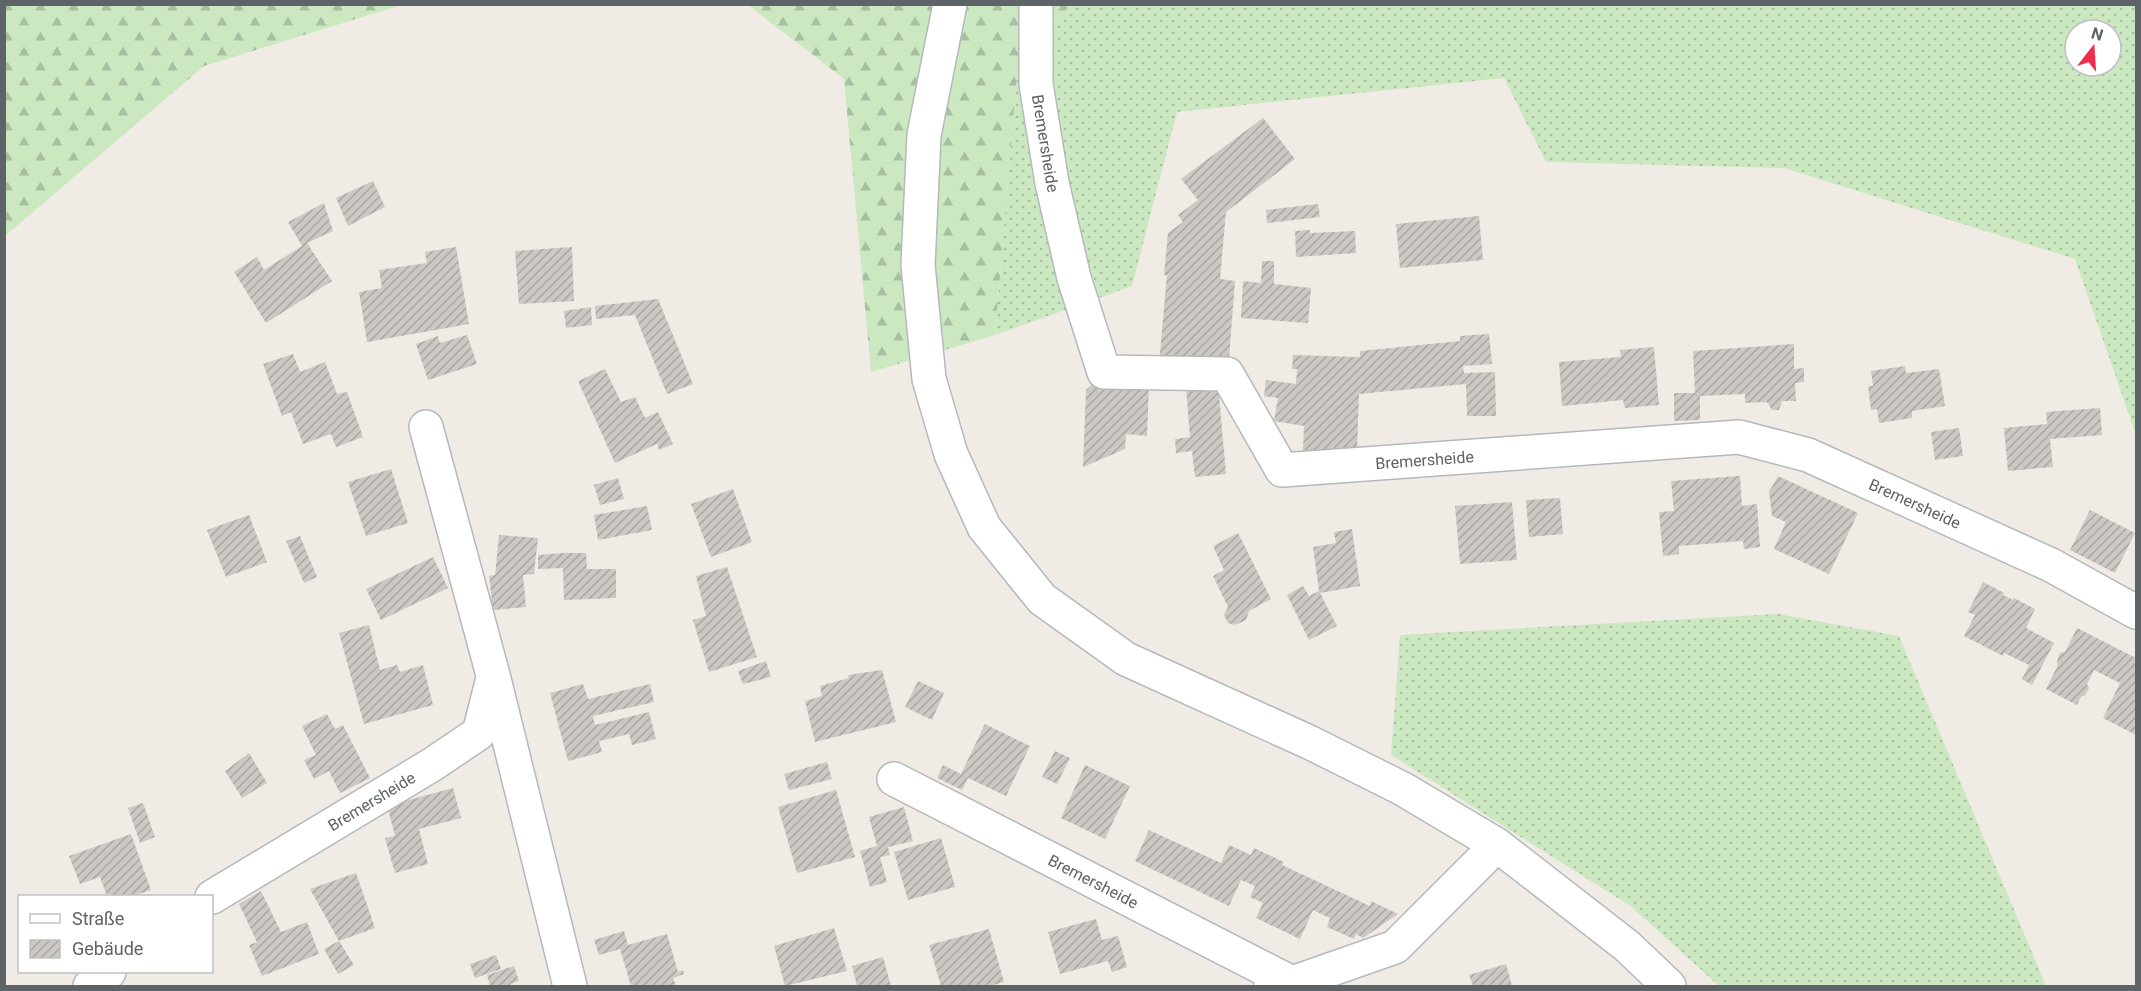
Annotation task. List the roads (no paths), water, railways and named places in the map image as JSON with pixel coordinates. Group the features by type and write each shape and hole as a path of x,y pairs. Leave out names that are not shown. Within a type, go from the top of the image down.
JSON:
{"street":[{"path":"950,4 924,135 918,265 929,379 951,454 984,527 1042,599 1126,659 1342,758 1403,789 1497,845 1627,946 1669,987"},
{"name":"Bremersheide","path":"1036,4 1036,84 1053,183 1074,278 1104,372 1227,374 1282,470 1739,437 1808,455 2051,565 2136,612"},
{"name":"Bremersheide","path":"426,427 494,675 570,987"},
{"name":"Bremersheide","path":"213,896 433,764 479,733 494,675"},
{"name":"Bremersheide","path":"894,779 1276,985 1395,947 1497,845"},
{"path":"90,987 108,973"}]}
